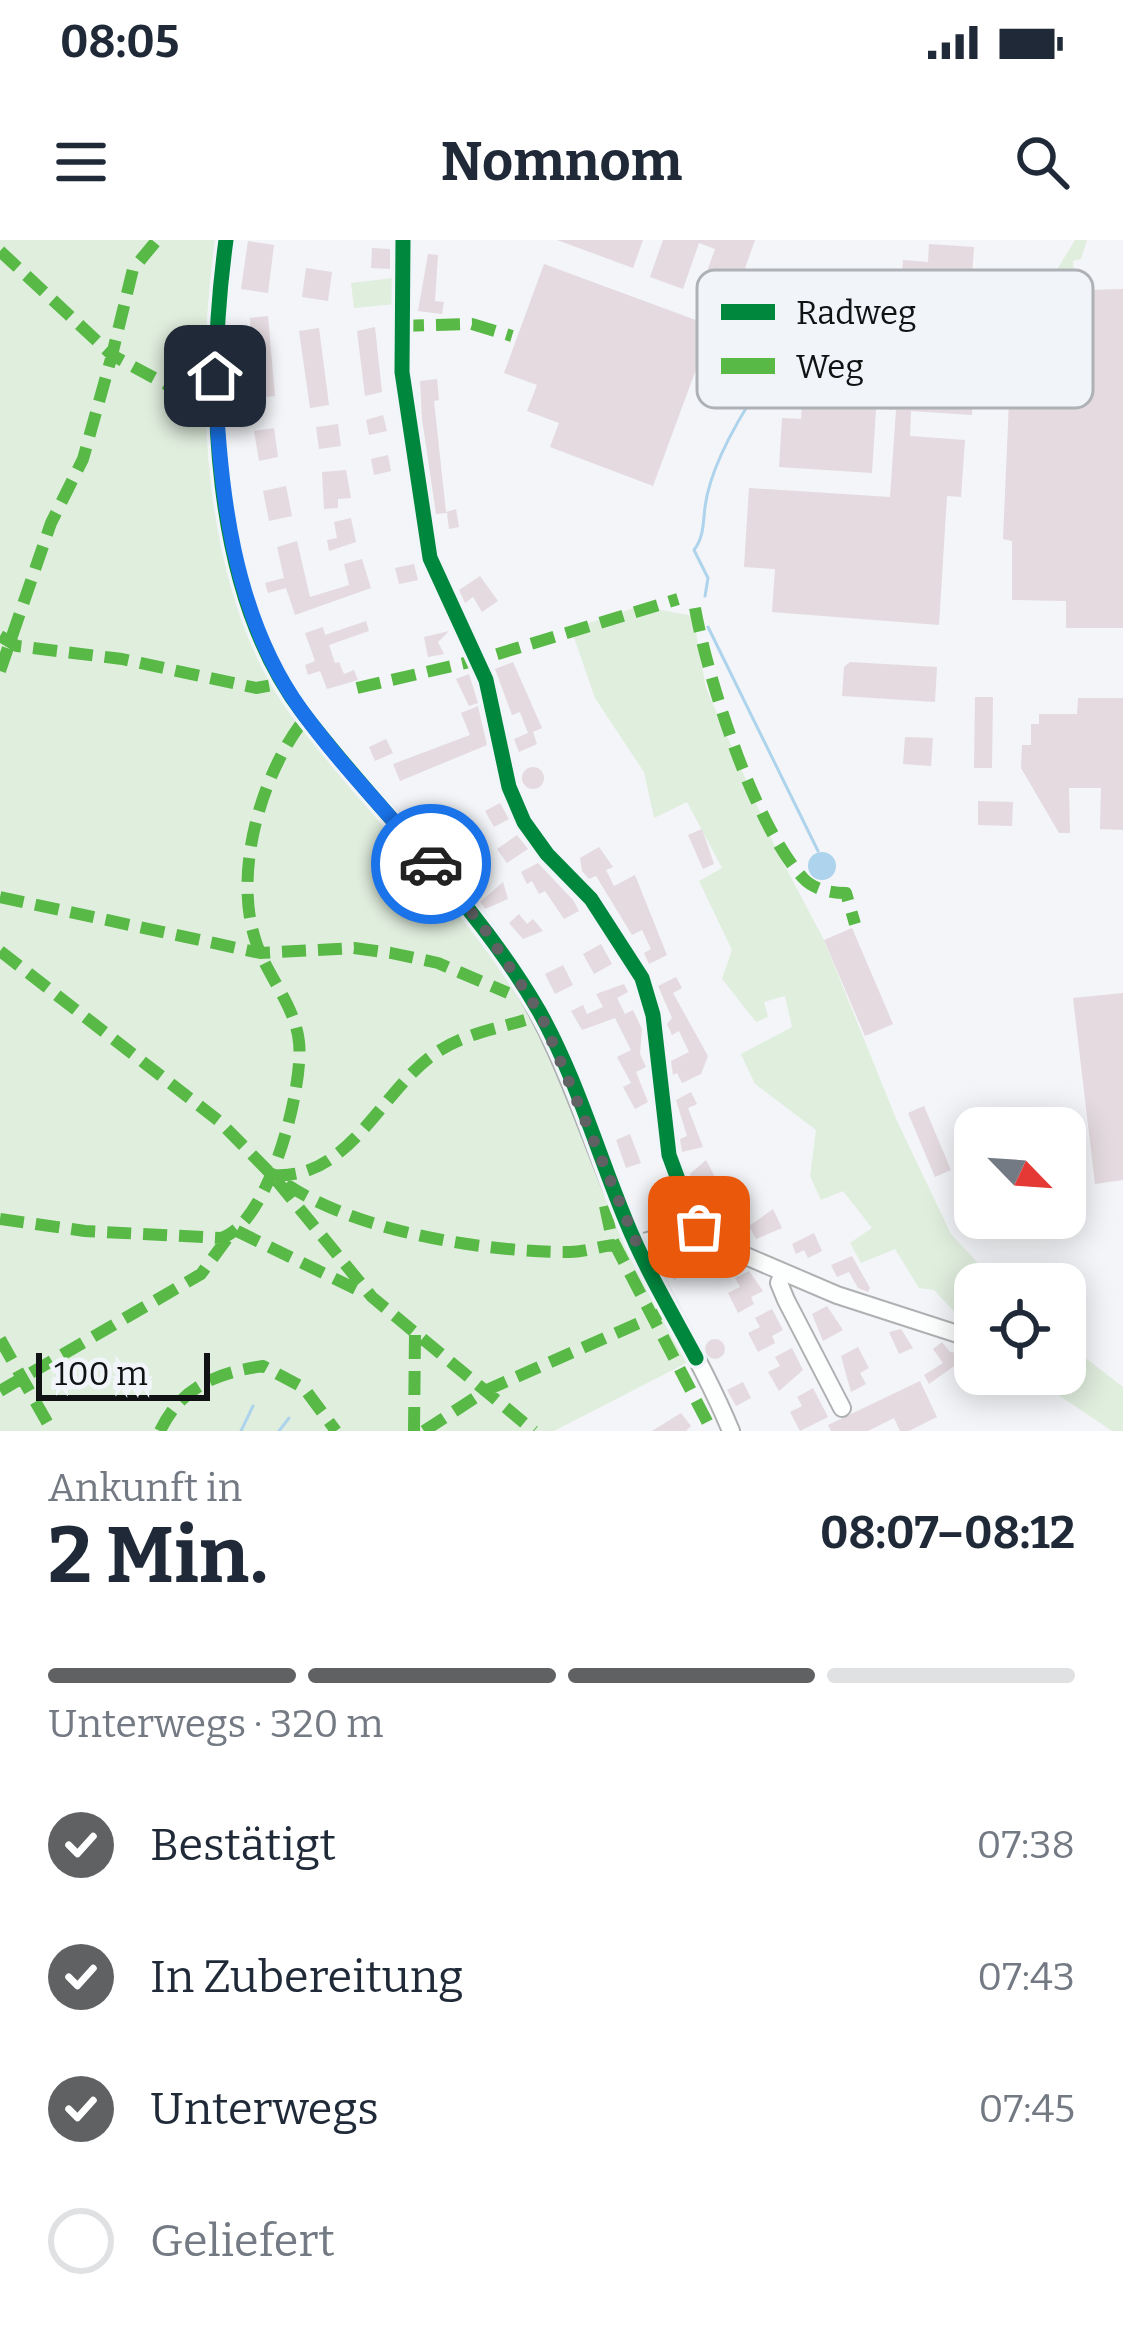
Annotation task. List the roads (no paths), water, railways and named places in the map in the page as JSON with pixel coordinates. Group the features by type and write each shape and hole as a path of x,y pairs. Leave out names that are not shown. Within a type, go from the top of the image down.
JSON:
{"street":[{"path":"226,240 218,323 218,439 239,563 262,637 302,711 458,896 513,970 575,1089 637,1244 731,1431"},
{"path":"403,240 402,372 430,558 486,680 509,787 524,822 610,924 642,978 653,1015 669,1155 699,1236"},
{"path":"637,1244 665,1236 699,1236 783,1272 954,1332"},
{"path":"783,1272 779,1283 786,1300 842,1408"}],"water":[{"path":"822,852 832,856 836,866 832,876 822,880 812,876 808,866 812,856"}],"waterway":[{"path":"705,596 708,578 694,550 712,476 746,408"},
{"path":"708,627 818,851"},
{"path":"241,1431 253,1406"},
{"path":"279,1431 289,1418"}]}
